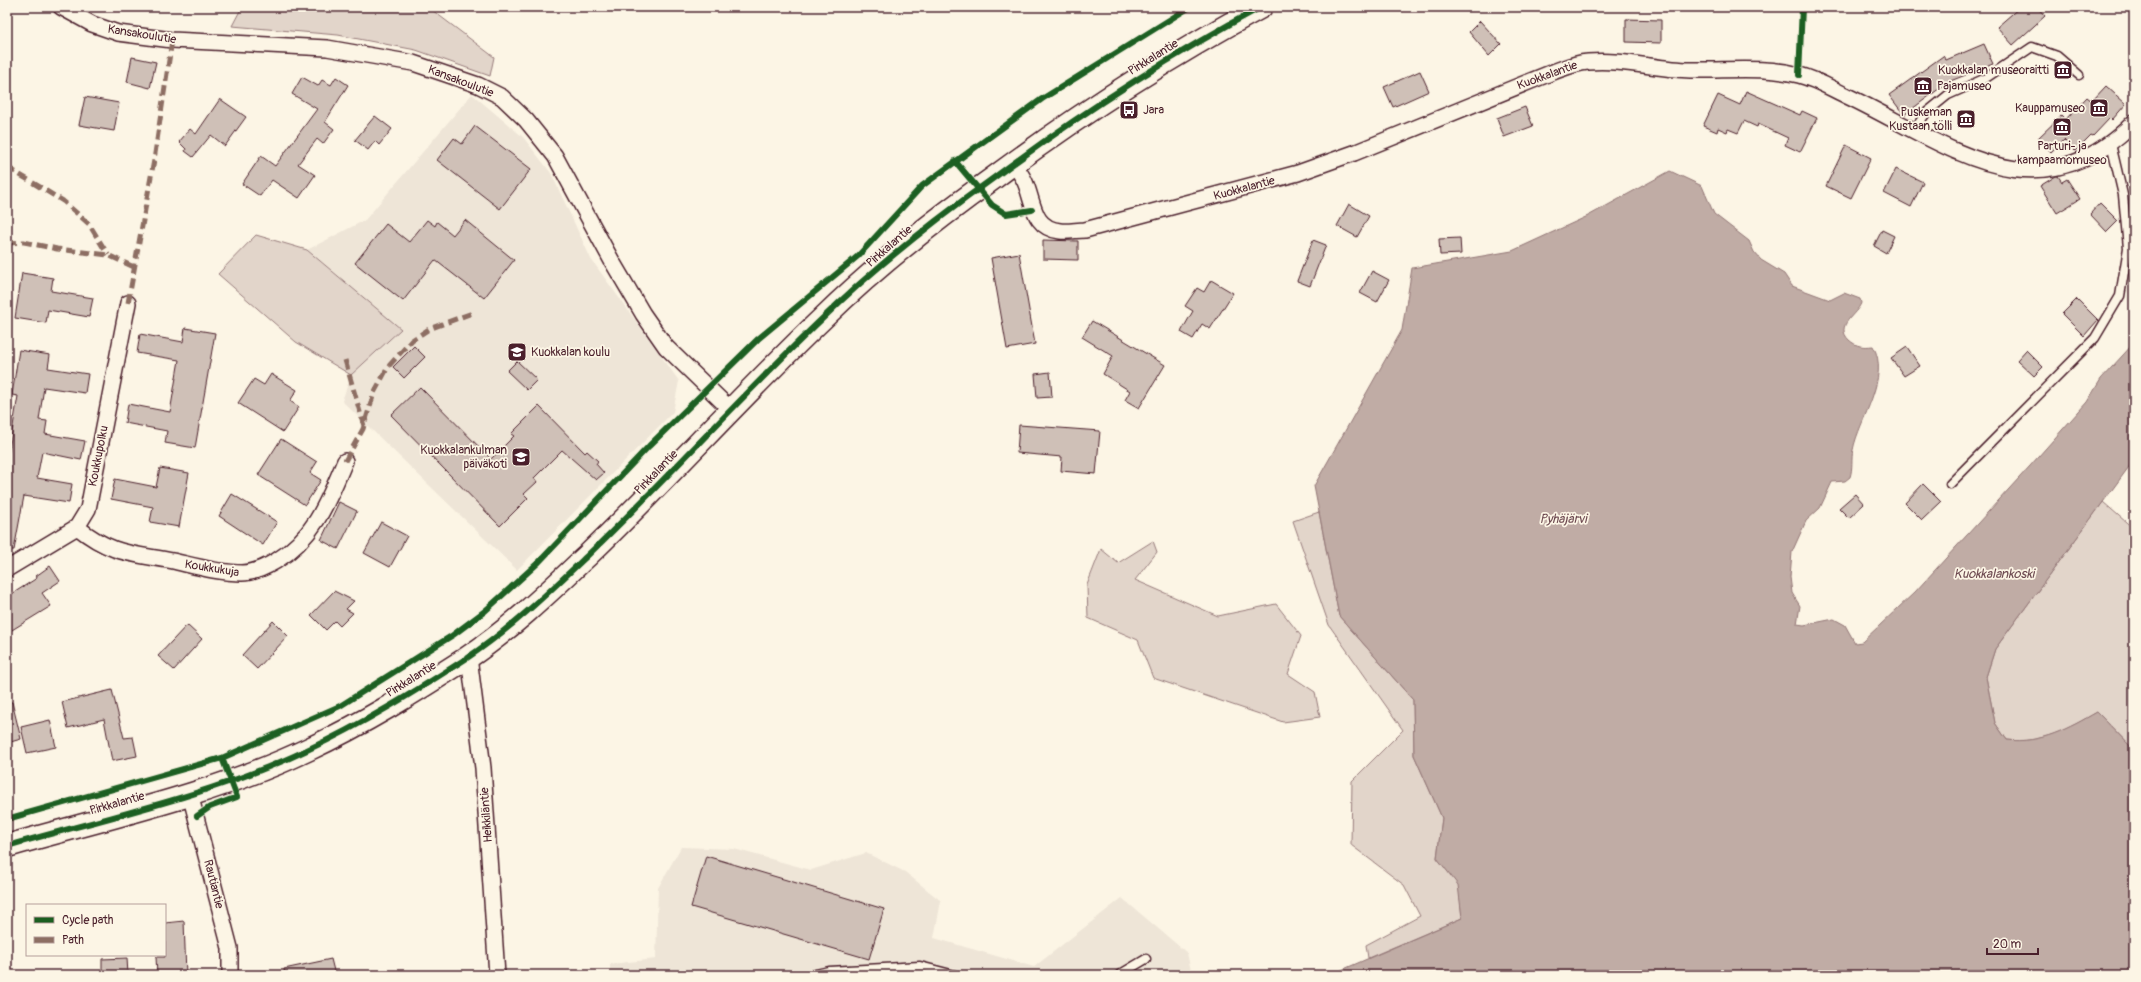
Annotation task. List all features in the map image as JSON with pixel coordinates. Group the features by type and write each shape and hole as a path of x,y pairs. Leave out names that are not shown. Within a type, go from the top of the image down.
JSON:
{"street":[{"name":"Kansakoulutie","path":"61,7 92,24 118,33 172,40 327,48 413,63 478,85 502,97 526,120 555,156 613,263 643,314 666,347 731,410"},
{"name":"Pirkkalantie","path":"7,846 232,781 307,750 378,713 468,657 501,633 574,568 652,494 731,410 824,316 905,245 1014,163 1146,74 1261,7"},
{"name":"Kuokkalantie","path":"1014,163 1025,181 1032,210 1039,221 1048,228 1060,231 1085,230 1298,173 1354,153 1570,65 1589,61 1662,68 1761,71 1799,75 1863,103 1914,131 1972,158 2010,169 2040,170 2071,164 2092,155 2111,144 2134,122"},
{"name":"Koukkupolku","path":"7,569 77,527 88,510 128,303"},
{"name":"Koukkukuja","path":"77,527 95,542 117,552 218,571 243,573 267,567 291,552 310,532 329,500 345,461"},
{"name":"Heikkiläntie","path":"468,657 483,768 497,975"},
{"name":"Rautiantie","path":"190,794 230,948 230,975"}],"lane":[{"path":"1914,131 1927,112 1948,95 1992,74 2032,47 2057,56 2079,75"},
{"path":"1950,484 2095,338 2120,296 2128,248 2123,195 2111,144"},
{"path":"1119,975 1146,959"},
{"path":"811,975 829,971 920,966 955,975"}],"shaded area":[{"path":"242,7 428,7 494,57 490,76 416,50 338,35 232,26"},
{"name":"Kuokkalan koulu","path":"472,94 523,137 551,173 591,259 679,381 673,412 517,570 342,401 351,375 401,329 307,250 365,220"},
{"path":"256,235 307,250 401,329 351,375 296,342 218,274"},
{"path":"2103,502 2134,529 2134,750 2097,712 2054,734 2032,740 2007,740 1995,723 1986,677 1995,649"},
{"path":"1319,512 1339,616 1413,700 1414,755 1442,818 1437,858 1459,885 1462,918 1368,958 1366,945 1420,916 1404,885 1351,845 1352,781 1403,730 1329,625 1293,521"},
{"path":"1153,541 1157,552 1135,580 1218,616 1276,604 1301,636 1288,674 1315,692 1320,717 1283,722 1153,678 1138,640 1088,618 1087,585 1101,549 1118,563"},
{"path":"681,847 734,849 811,870 866,853 905,872 941,901 934,938 1034,967 1122,898 1187,953 1192,975 610,975 610,964 656,959 658,888"}],"water":[{"name":"Pyhäjärvi","path":"1670,171 1702,186 1714,214 1749,241 1754,252 1761,260 1784,274 1792,286 1830,300 1844,293 1860,299 1861,303 1859,307 1845,325 1845,335 1849,340 1857,345 1873,346 1878,358 1876,384 1856,438 1852,453 1850,477 1845,481 1832,482 1820,508 1806,521 1792,552 1790,577 1792,593 1800,606 1797,624 1804,625 1834,619 1845,625 1855,643 1862,642 1915,592 2030,466 2087,402 2101,379 2134,343 2134,460 1995,649 1986,677 1995,723 2007,740 2031,740 2054,734 2097,712 2134,750 2134,975 1330,975 1462,918 1458,885 1437,858 1442,818 1414,755 1413,700 1339,616 1314,486 1402,330 1412,268 1512,251 1588,216"}],"building":[{"path":"2020,7 2037,7 2045,16 2013,45 1997,27"},
{"path":"1626,19 1661,20 1661,43 1626,42"},
{"path":"1480,21 1501,44 1489,56 1469,32"},
{"name":"Pajamuseo","path":"1984,44 1993,64 1948,82 1904,115 1889,95 1943,56 1946,60"},
{"path":"132,57 156,62 150,88 127,82"},
{"path":"1420,71 1429,91 1393,107 1384,87"},
{"path":"302,77 318,86 322,80 331,85 336,77 348,85 325,122 334,129 323,144 317,139 298,164 315,175 299,198 272,180 260,196 242,184 261,156 275,166 317,109 292,94"},
{"path":"2106,86 2126,104 2112,120 2110,118 2093,136 2091,135 2075,151 2064,140 2051,152 2038,138 2062,115 2066,119 2087,97 2092,101"},
{"path":"1746,91 1800,115 1802,111 1817,118 1800,152 1785,145 1788,138 1758,124 1757,127 1744,121 1738,133 1728,129 1727,132 1718,128 1717,132 1703,126 1718,95 1740,105"},
{"path":"85,97 119,103 114,131 79,125"},
{"path":"220,99 246,117 225,146 211,135 193,157 185,151 186,149 179,142 190,129 196,134"},
{"path":"1525,107 1533,126 1504,137 1497,118"},
{"path":"375,116 392,129 379,145 375,141 368,150 355,140"},
{"path":"475,126 531,169 500,209 437,160 454,138 462,144"},
{"path":"1846,145 1871,158 1851,198 1826,186"},
{"path":"1896,169 1923,182 1911,207 1884,193"},
{"path":"2058,176 2062,182 2067,179 2080,199 2057,213 2040,186"},
{"path":"2100,203 2118,221 2107,232 2090,214"},
{"path":"1349,204 1369,216 1357,237 1337,226"},
{"path":"427,220 435,226 437,222 453,235 465,220 514,260 484,298 435,260 403,301 355,263 386,224 409,242"},
{"path":"1882,230 1894,236 1886,253 1874,246"},
{"path":"1460,238 1461,254 1440,255 1439,239"},
{"path":"1043,240 1078,241 1078,260 1043,259"},
{"path":"1313,240 1326,245 1310,286 1297,281"},
{"path":"1019,253 1035,344 1007,349 991,258"},
{"path":"1372,271 1389,280 1377,302 1360,293"},
{"path":"22,273 53,278 51,291 93,298 89,317 48,310 46,323 15,318"},
{"path":"1211,280 1233,293 1210,329 1202,324 1193,339 1181,332 1193,311 1185,306 1197,288 1204,292"},
{"path":"2077,299 2098,320 2084,336 2062,314"},
{"path":"1092,321 1165,365 1139,408 1125,400 1130,391 1103,374 1113,356 1082,337"},
{"path":"185,328 215,333 195,448 165,443 167,431 125,423 128,404 170,412 179,360 137,353 140,334 183,342"},
{"path":"414,346 425,357 404,378 393,367"},
{"path":"1907,347 1920,366 1904,376 1891,358"},
{"path":"19,350 50,355 48,368 88,374 85,393 44,387 39,420 47,421 45,434 85,441 81,460 42,452 37,478 72,484 69,503 24,496 14,550 7,550 7,462 18,396 12,395"},
{"path":"2026,350 2043,367 2034,376 2017,360"},
{"path":"517,361 537,380 527,390 507,371"},
{"path":"1050,372 1052,397 1037,398 1035,374"},
{"path":"271,374 297,390 290,401 299,407 283,432 238,403 254,379 264,385"},
{"name":"Kuokkalankulman päiväkoti","path":"420,387 491,459 514,436 511,434 539,406 585,453 587,451 598,461 596,464 604,473 596,480 562,450 534,478 537,482 524,494 528,498 500,526 391,415"},
{"path":"1019,425 1100,431 1096,474 1061,471 1062,457 1017,453"},
{"path":"281,439 317,462 310,473 321,480 305,505 258,475"},
{"path":"160,468 189,473 179,527 150,522 153,507 111,499 115,479 156,487"},
{"path":"1923,484 1941,502 1922,520 1905,503"},
{"path":"232,494 277,522 263,545 219,516"},
{"path":"1855,494 1864,504 1849,518 1839,508"},
{"path":"339,502 357,511 338,549 321,540"},
{"path":"381,522 407,536 390,567 364,553"},
{"path":"50,566 60,581 42,593 51,606 7,633 7,597 37,578 36,576"},
{"path":"334,591 354,601 346,609 353,613 340,626 335,621 326,630 311,615"},
{"path":"273,621 288,636 257,669 242,655"},
{"path":"187,625 202,639 174,670 158,656"},
{"path":"112,690 124,738 133,737 137,756 112,761 104,719 68,728 62,702"},
{"path":"7,702 12,702 21,739 7,743"},
{"path":"50,720 56,747 27,753 21,727"},
{"path":"706,856 884,909 869,959 691,907"},
{"path":"184,921 186,975 157,975 156,957 166,956 166,923"},
{"path":"127,958 128,975 102,975 102,959"},
{"path":"331,959 335,975 285,975 284,969"}],"marked path":[{"path":"128,303 154,160 172,40"},
{"path":"7,167 63,201 89,224 108,255"},
{"path":"7,243 24,242 57,249 108,255 134,267"},
{"path":"345,461 363,429 374,393 388,367 412,340 429,329 475,312"},
{"path":"345,360 364,426"}],"cycle path":[{"path":"7,819 222,758 340,706 453,635 485,611 539,562 649,446 758,339 858,256 922,186 1042,99 1190,7"},
{"path":"7,846 159,804 235,780 272,766 328,740 369,718 409,695 467,658 500,634 561,581 648,495 793,347 843,299 906,244 973,193 1059,131 1158,66 1261,7"},
{"path":"1799,75 1802,7"},
{"path":"955,161 992,205 1006,214 1032,210"},
{"path":"197,816 210,807 237,797 222,758"}],"place":[{"name":"Kuokkalan museoraitti","path":"2063,70"},
{"name":"Pajamuseo","path":"1923,86"},
{"name":"Kauppamuseo","path":"2099,108"},
{"name":"Jara","path":"1129,110"},
{"name":"Puskeman Kustaan tölli","path":"1966,119"},
{"name":"Parturi- ja kampaamomuseo","path":"2062,127"},
{"name":"Kuokkalan koulu","path":"517,352"},
{"name":"Kuokkalankulman päiväkoti","path":"521,457"}],"water label":[{"name":"Kuokkalankoski","path":"1994,573"}]}
